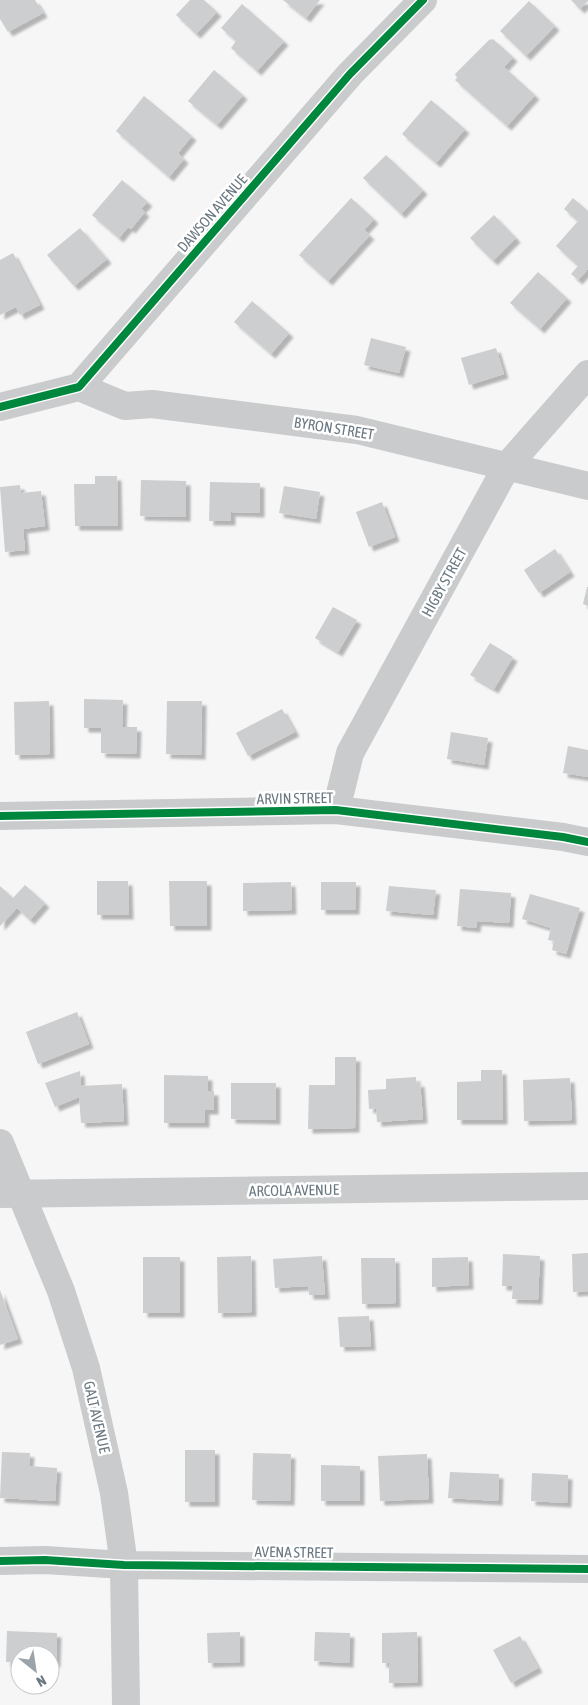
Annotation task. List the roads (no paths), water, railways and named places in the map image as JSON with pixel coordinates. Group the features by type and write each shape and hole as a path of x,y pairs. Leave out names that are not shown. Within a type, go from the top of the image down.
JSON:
{"street":[{"name":"DAWSON AVENUE","path":"79,387 350,74 423,0"},
{"name":"HIGBY STREET","path":"336,810 350,753 507,466 588,374"},
{"path":"0,407 79,387"},
{"name":"BYRON STREET","path":"79,387 125,406 152,404 357,430 588,486"},
{"name":"ARVIN STREET","path":"0,816 336,810 553,836 588,842"},
{"name":"GALT AVENUE","path":"0,1143 10,1193 61,1291 86,1368 114,1494 124,1565 126,1705"},
{"name":"ARCOLA AVENUE","path":"10,1193 588,1186"},
{"name":"AVENA STREET","path":"0,1561 45,1560 124,1565 588,1569"}]}
